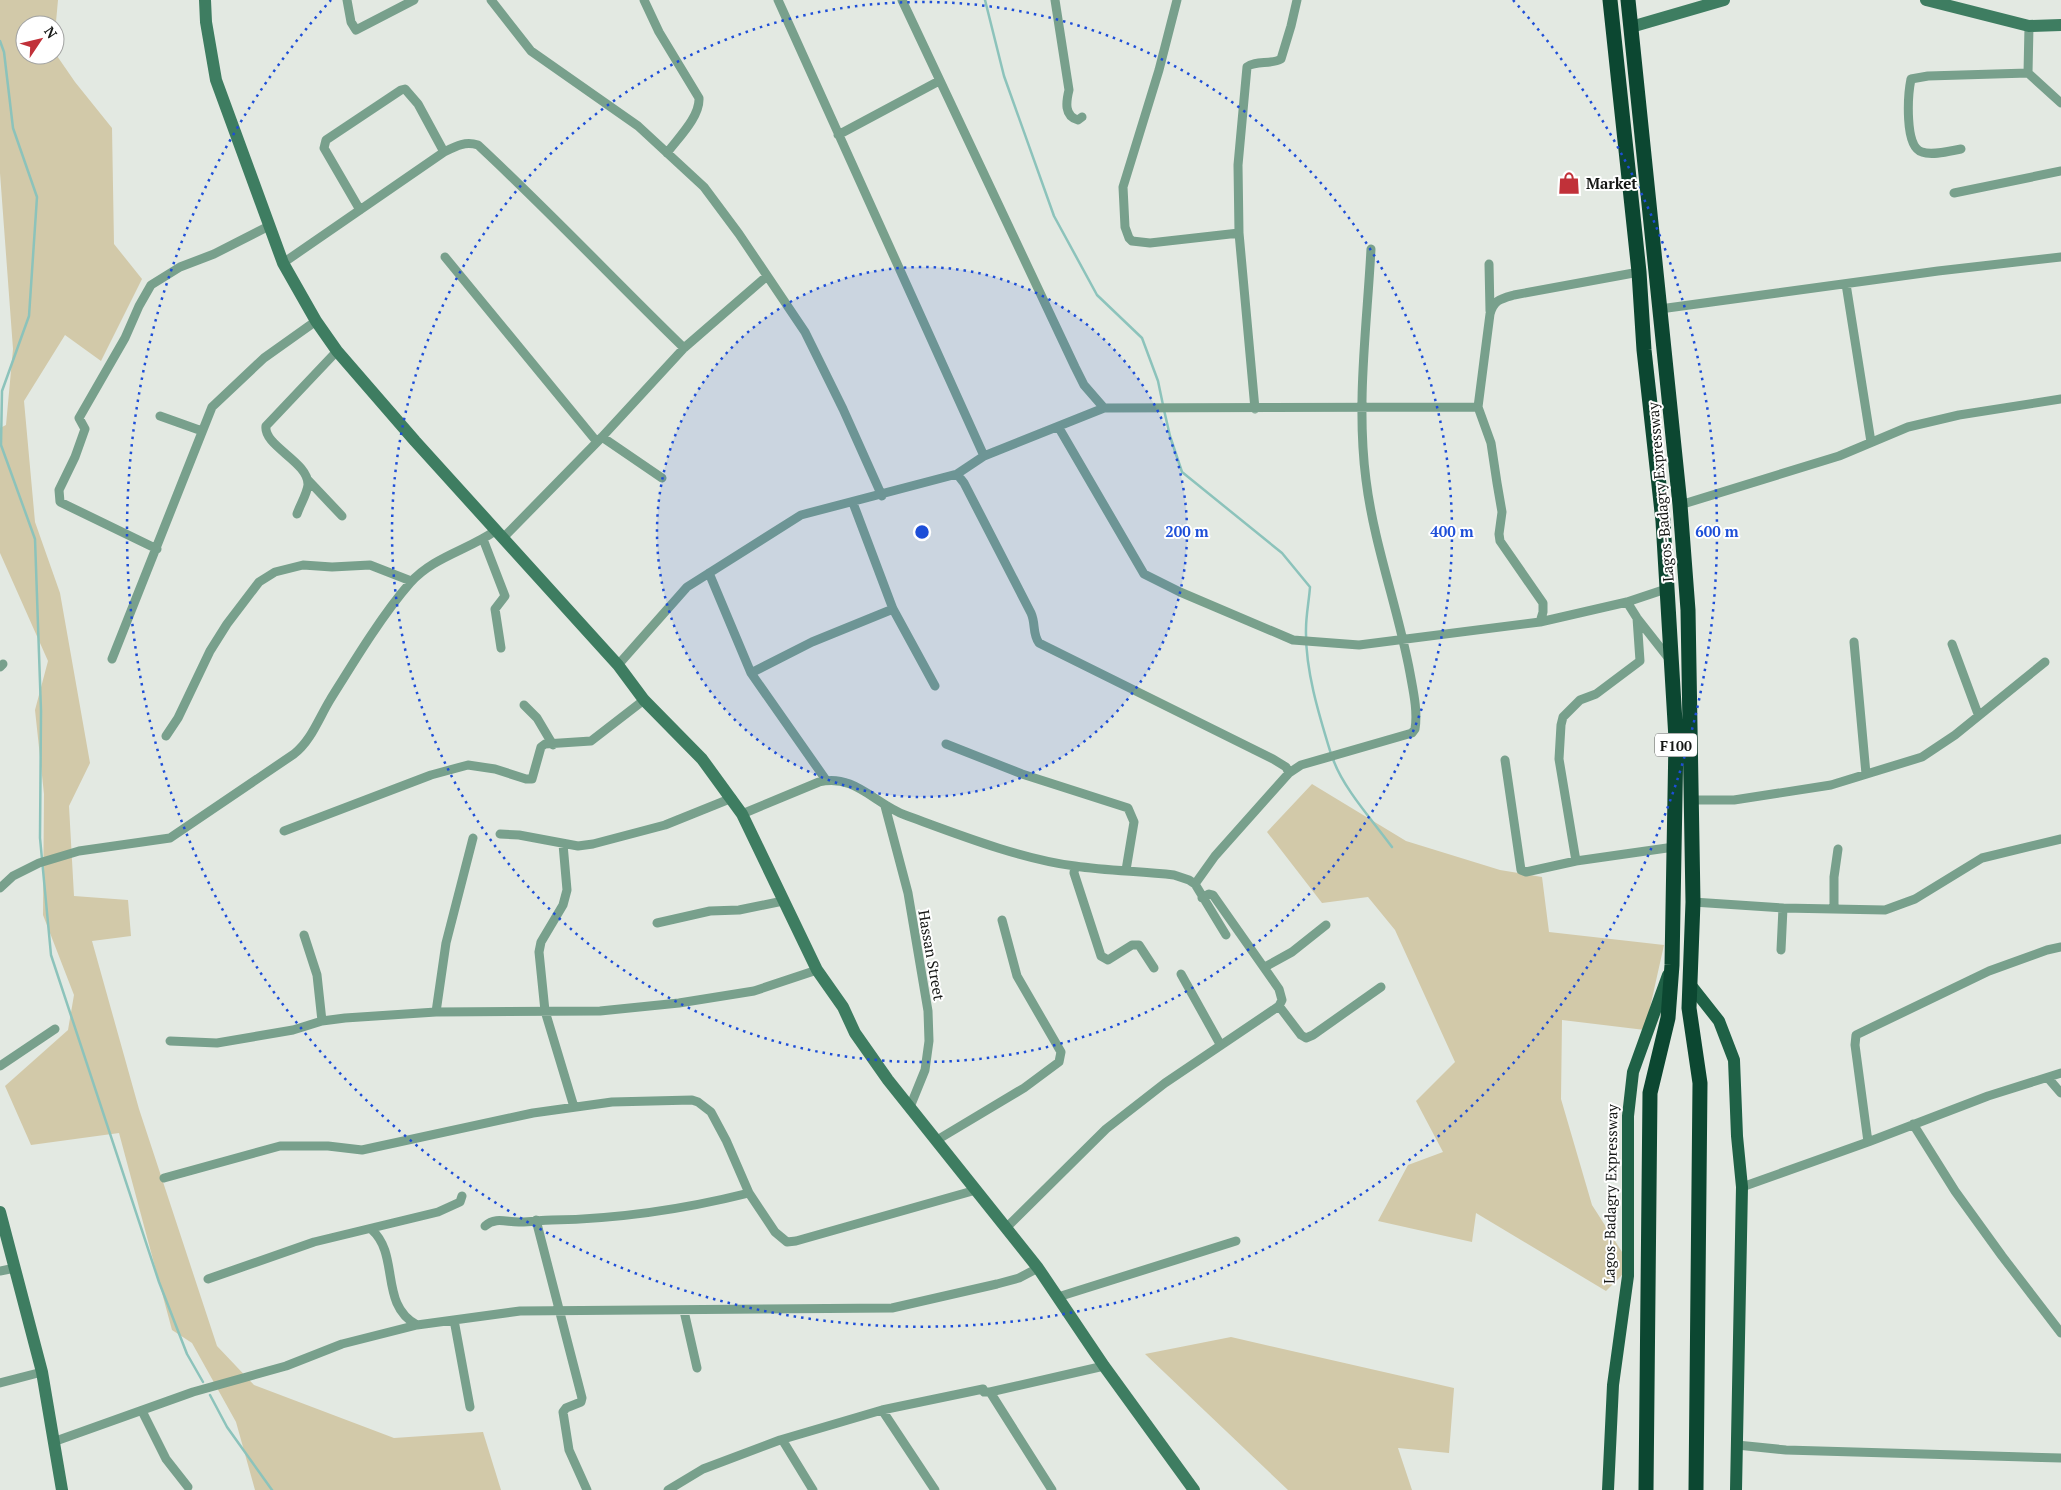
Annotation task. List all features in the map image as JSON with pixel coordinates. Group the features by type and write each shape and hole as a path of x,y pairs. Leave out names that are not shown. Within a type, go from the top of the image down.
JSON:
{"highway":[{"name":"Lagos-Badagry Expressway","path":"1610,0 1639,272 1644,350 1663,521 1676,739 1672,966 1668,1018 1650,1093 1646,1490"},
{"name":"Lagos-Badagry Expressway","path":"1628,0 1680,505 1688,610 1692,800 1689,1008 1700,1083 1696,1490"},
{"path":"1644,350 1664,344"}],"main road":[{"name":"Lagos-Badagry Expressway","path":"1608,1490 1613,1385 1628,1276 1629,1109 1633,1072 1672,966"},
{"path":"1689,983 1720,1021 1734,1060 1736,1126 1742,1186 1736,1490"}],"street":[{"path":"205,0 206,22 216,80 283,263 316,321 337,351 499,535 618,665 644,700 702,759 732,798 742,814 817,970 843,1007 855,1033 910,1107 1038,1268 1104,1366 1194,1490"},
{"path":"347,0 351,22 355,30 414,0"},
{"path":"492,0 531,51 638,126 704,187 805,332 843,409 882,496"},
{"path":"644,0 659,32 699,98 699,106 667,153"},
{"path":"778,0 984,456"},
{"path":"902,0 1084,385 1104,408"},
{"path":"1055,0 1069,90 1066,102 1067,112 1072,119 1078,120 1082,117"},
{"path":"1177,0 1159,70 1123,188 1125,227 1132,241 1150,243 1238,233"},
{"path":"1255,409 1238,233 1238,165 1247,67 1251,64 1274,63 1280,59 1287,43 1297,0"},
{"path":"1631,28 1724,0"},
{"path":"1926,0 2029,26 2061,25"},
{"path":"2028,73 2029,26"},
{"path":"1961,149 1924,153 1916,149 1912,140 1908,119 1911,79 1928,76 2028,73 2061,103"},
{"path":"838,135 939,81"},
{"path":"360,210 324,148 326,140 405,89 418,104 444,152"},
{"path":"283,263 444,152 460,144 470,142 478,145 560,222 606,272 684,348"},
{"path":"1954,193 2061,171"},
{"path":"156,549 60,502 59,490 75,457 85,429 79,418 125,338 138,306 151,285 180,267 214,254 269,226"},
{"path":"1195,884 1214,856 1288,772 1301,766 1412,733 1415,729 1413,691 1404,640 1379,547 1366,480 1360,408 1371,249"},
{"path":"444,257 600,439 662,478"},
{"path":"1660,309 1938,271 2061,257"},
{"path":"1489,264 1490,314"},
{"path":"1540,622 1543,604 1499,538 1502,512 1491,444 1478,407 1492,305 1498,299 1514,295 1639,272"},
{"path":"0,888 13,876 43,862 79,852 170,838 294,754 308,739 329,701 367,642 411,581 438,560 483,539 499,535 600,439 684,348 767,276"},
{"path":"1846,284 1871,442"},
{"path":"112,659 212,407 264,358 316,321"},
{"path":"337,351 266,426 268,435 305,473 308,480 342,516"},
{"path":"1680,505 1839,456 1908,427 1959,416 2061,399"},
{"path":"618,665 686,587 801,516 882,496 957,474 984,456 1048,430 1059,428 1104,408 1478,407"},
{"path":"160,416 202,430"},
{"path":"1059,428 1144,574 1180,592 1293,640 1359,645 1540,622 1628,602 1666,589"},
{"path":"957,474 964,483 1031,613 1034,620 1033,633 1039,643 1273,759 1286,767 1288,772"},
{"path":"296,514 308,488 308,480"},
{"path":"853,503 893,609 935,686"},
{"path":"483,539 505,596 495,609 501,648"},
{"path":"166,736 178,718 210,651 227,624 259,582 275,572 303,564 332,567 370,566 411,581"},
{"path":"709,573 751,673 826,780"},
{"path":"1628,602 1636,618 1672,662"},
{"path":"751,673 812,642 893,609"},
{"path":"1576,861 1559,759 1560,724 1563,717 1580,700 1596,694 1640,661 1636,618"},
{"path":"1854,642 1866,774"},
{"path":"1952,644 1978,714"},
{"path":"1692,800 1734,800 1831,784 1922,757 1955,735 1978,714 2044,662"},
{"path":"284,831 431,775 468,765 495,769 526,779 532,778 541,747 545,744 553,745 591,740 644,700"},
{"path":"524,705 537,718 553,745"},
{"path":"946,744 1022,774 1128,808 1134,822 1126,870"},
{"path":"1505,760 1521,870 1526,872 1576,861 1674,847"},
{"path":"742,814 826,780 856,786 873,795 885,806 996,847 1075,866 1174,875 1189,880 1195,884 1226,935"},
{"path":"500,834 519,835 578,846 593,844 665,825 732,798"},
{"name":"Hassan Street","path":"885,806 908,893 928,1011 929,1041 925,1070 910,1107"},
{"path":"436,1012 446,943 473,838"},
{"path":"1692,902 1783,908 1885,910 1915,899 1982,858 2061,839"},
{"path":"563,844 567,890 562,905 541,942 538,952 545,1011 574,1107"},
{"path":"1834,909 1834,877 1838,850"},
{"path":"1075,866 1076,882 1101,956 1108,960 1132,946 1139,945 1154,968"},
{"path":"1006,1228 1106,1129 1220,1044 1278,1006 1281,995 1265,967 1213,895 1209,894 1202,898"},
{"path":"657,923 710,911 739,910 783,901"},
{"path":"1781,950 1783,908"},
{"path":"938,1140 1024,1088 1059,1062 1061,1052 1018,976 1002,920"},
{"path":"1265,967 1292,952 1326,925"},
{"path":"304,935 317,975 322,1021"},
{"path":"1868,1142 1855,1045 1856,1035 1989,971 2047,950 2061,947"},
{"path":"170,1042 217,1043 293,1030 322,1021 436,1012 600,1010 679,1003 754,991 817,970"},
{"path":"1181,974 1220,1044"},
{"path":"1278,1006 1301,1035 1306,1038 1314,1035 1381,987"},
{"path":"0,1066 56,1029"},
{"path":"1742,1186 1868,1142 1988,1096 2061,1073"},
{"path":"2048,1078 2061,1093"},
{"path":"164,1178 280,1146 328,1146 362,1150 523,1114 612,1102 698,1102 711,1112 726,1140 749,1193 775,1232 787,1242 976,1190"},
{"path":"1912,1124 1955,1191 2061,1333"},
{"path":"485,1226 489,1223 504,1220 520,1222 603,1217 697,1205 749,1193"},
{"path":"208,1279 314,1242 372,1230 454,1206 460,1202 462,1196"},
{"path":"0,1212 42,1372 62,1490"},
{"path":"536,1220 582,1398 581,1402 566,1408 563,1412 569,1450 587,1490"},
{"path":"372,1230 379,1236 384,1246 397,1305 409,1321 417,1325"},
{"path":"1058,1297 1236,1241"},
{"path":"0,1271 15,1268"},
{"path":"53,1442 193,1392 286,1366 342,1344 417,1325 520,1312 892,1308 997,1284 1018,1278 1038,1268"},
{"path":"684,1311 697,1368"},
{"path":"454,1320 470,1407"},
{"path":"668,1490 703,1469 772,1443 882,1410 983,1389 984,1392 990,1392 1104,1366"},
{"path":"0,1383 42,1372"},
{"path":"990,1392 1052,1490"},
{"path":"882,1410 935,1490"},
{"path":"142,1411 166,1459 188,1487"},
{"path":"783,1441 813,1490"},
{"path":"1737,1445 1786,1450 2061,1458"}],"shaded area":[{"path":"0,0 58,0 57,15 15,15 15,65 63,65 112,128 114,244 142,279 101,361 65,335 24,401 35,522 60,593 90,763 69,806 74,896 128,900 131,936 92,941 139,1109 217,1346 254,1385 394,1438 483,1432 501,1490 255,1490 236,1422 192,1343 172,1330 119,1133 31,1145 5,1086 68,1030 74,995 43,915 44,794 35,710 48,661 0,553 0,428 6,425 13,349 0,173"},
{"path":"1312,784 1406,841 1500,870 1542,877 1549,932 1664,945 1645,1030 1562,1020 1561,1099 1592,1205 1631,1266 1606,1291 1476,1213 1472,1242 1378,1221 1408,1165 1443,1152 1416,1101 1455,1062 1395,930 1368,897 1322,903 1267,832"},
{"path":"1231,1337 1454,1388 1449,1453 1398,1448 1412,1490 1288,1490 1145,1354"}],"waterway":[{"path":"985,0 1004,76 1054,216 1097,295 1142,338 1158,381 1163,405"},
{"path":"0,41 4,52 13,128 37,197 29,316 2,391 1,445 35,539 41,711 40,838 51,955 159,1282 187,1354 203,1382"},
{"path":"1164,410 1182,472 1282,553 1310,587 1306,645 1310,676 1331,754"},
{"path":"1333,759 1351,793 1392,847"},
{"path":"210,1395 227,1427 272,1490"}],"place":[{"name":"Market","path":"1569,183"}]}
